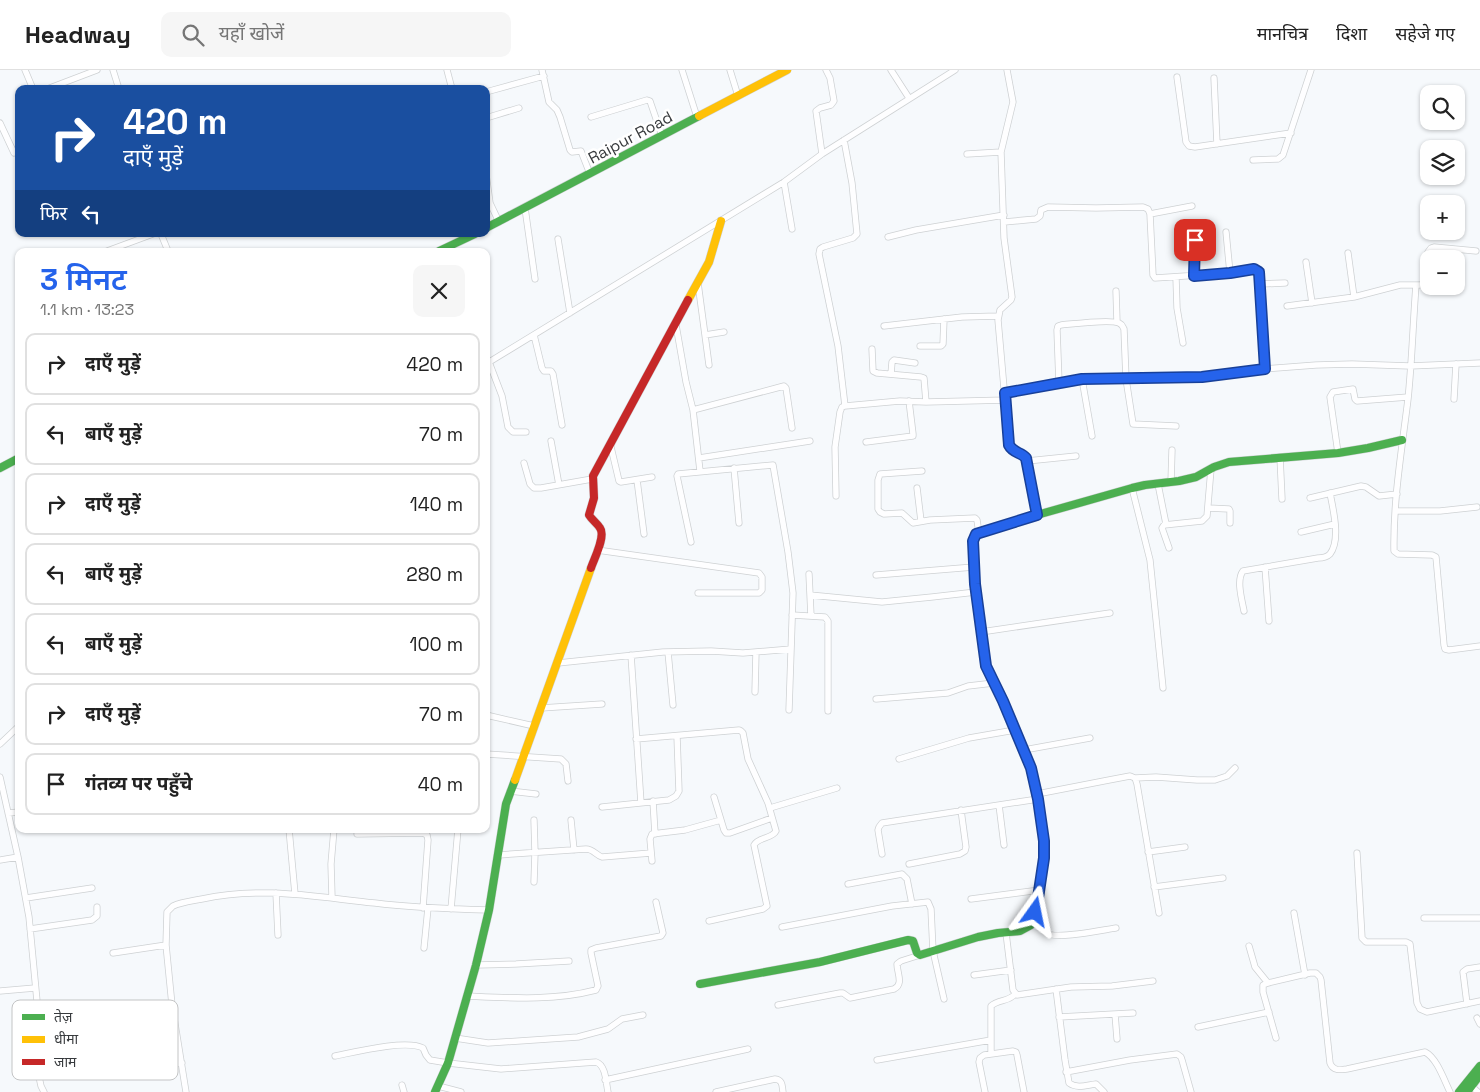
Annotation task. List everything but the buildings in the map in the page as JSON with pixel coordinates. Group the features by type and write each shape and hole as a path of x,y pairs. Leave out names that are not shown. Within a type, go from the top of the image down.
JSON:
{"street":[{"path":"25,70 32,85"},
{"path":"58,85 97,70"},
{"path":"113,70 118,85"},
{"path":"447,70 451,85"},
{"path":"682,70 697,117"},
{"path":"730,70 738,96"},
{"name":"Raipur Road","path":"490,226 787,70"},
{"path":"822,154 816,111 820,108 831,106 834,101 830,78 826,70"},
{"path":"890,70 908,98"},
{"path":"490,362 784,182 822,154 955,70"},
{"path":"1007,70 1013,102 1001,152 1005,253 1012,297 1000,310 998,316 1009,445 1013,451 1024,456 1027,461 1037,515"},
{"path":"1253,160 1281,158 1283,156 1311,70"},
{"path":"490,91 543,73 549,102 560,116 570,150 572,152 581,151 590,174"},
{"path":"1177,77 1187,144 1191,147 1291,133"},
{"path":"1214,78 1217,144"},
{"path":"591,117 647,100 650,101 662,136"},
{"path":"490,117 519,108"},
{"path":"0,123 14,153"},
{"path":"844,140 852,183 856,234 853,238 820,249 819,254 838,346 845,406"},
{"path":"967,154 1001,152"},
{"path":"784,182 792,230"},
{"path":"490,203 499,222"},
{"path":"1150,214 1192,206"},
{"path":"888,237 916,230 1004,219 1036,219 1040,216 1043,209 1054,207 1143,207 1148,209 1150,214 1155,278 1176,278 1256,269 1260,274 1265,369"},
{"path":"525,208 535,279"},
{"path":"461,1092 437,1089 448,1063 476,965 489,910 504,812 602,534 601,529 589,515 594,498 592,478 594,471 698,283 714,248 721,221"},
{"path":"1226,232 1230,273"},
{"path":"115,248 145,237"},
{"path":"445,248 469,237"},
{"path":"558,239 570,313"},
{"path":"1194,276 1195,240"},
{"path":"1287,306 1354,297 1392,287 1423,284 1428,252 1432,247 1476,251"},
{"path":"1348,253 1354,297"},
{"path":"1306,262 1312,303"},
{"path":"1176,278 1177,308 1183,343"},
{"path":"698,283 708,365"},
{"path":"1260,284 1285,283"},
{"path":"1416,285 1408,397 1397,494 1394,549 1398,554 1432,555 1438,560 1440,605 1445,649 1480,646"},
{"path":"1116,291 1117,322"},
{"path":"884,326 962,317 998,316"},
{"path":"920,346 940,346 943,344 944,319"},
{"path":"1059,383 1058,326 1117,322 1124,329 1126,379 1133,424 1176,426"},
{"path":"676,324 693,410 700,471"},
{"path":"705,335 724,332"},
{"path":"534,335 542,368 544,371 551,371 553,373 562,425"},
{"path":"872,349 872,370 922,377 924,380 926,402"},
{"path":"891,374 892,362 894,360 915,363"},
{"path":"836,496 836,440 840,412 842,407 845,406 886,402 926,402 1006,397 1082,379 1202,377 1328,364 1410,366 1480,363"},
{"path":"1454,399 1456,364"},
{"path":"490,368 502,396 508,428 514,432 526,432"},
{"path":"1082,379 1092,436"},
{"path":"693,410 784,386 786,388 792,428"},
{"path":"1338,453 1330,397 1333,392 1353,389 1357,401 1408,397"},
{"path":"866,442 913,436 909,401"},
{"path":"778,1005 840,993 852,998 894,989 900,984 898,964 901,961 981,937 1020,932 1029,928 1032,923 1040,890 1044,841 1031,768 986,666 976,592 973,541 975,536 979,533 1037,515 1132,488 1196,477 1229,462 1338,453 1402,440"},
{"path":"550,441 559,485"},
{"path":"699,458 810,441"},
{"path":"610,443 618,480 621,482 652,478"},
{"path":"1171,482 1172,450"},
{"path":"1027,461 1076,456"},
{"path":"1280,457 1282,499"},
{"path":"0,468 15,460"},
{"path":"524,463 530,484 534,488 592,478"},
{"path":"691,542 677,476 679,473 771,464 774,467 793,593 788,710"},
{"path":"734,468 739,522"},
{"path":"1168,548 1162,526 1202,521 1207,516 1211,469"},
{"path":"922,471 882,473 879,475 878,509 880,512 884,514 904,514 911,522 975,518 979,533"},
{"path":"637,480 644,534"},
{"path":"1158,484 1166,524"},
{"path":"1310,498 1364,486 1379,496 1397,494"},
{"path":"917,488 922,521"},
{"path":"1132,488 1150,560 1163,688"},
{"path":"1244,611 1240,583 1241,573 1244,570 1327,556 1331,552 1336,536 1330,493"},
{"path":"1396,511 1440,511 1477,507"},
{"path":"1208,508 1229,509 1230,523"},
{"path":"1301,532 1335,524"},
{"path":"597,550 759,573 762,577 763,588 760,592 698,593"},
{"path":"1265,566 1269,622"},
{"path":"876,575 974,567"},
{"path":"809,574 811,616"},
{"path":"810,595 882,602 976,592"},
{"path":"981,632 1110,612"},
{"path":"792,615 825,617 829,623 828,711"},
{"path":"558,663 668,652 711,650 736,653 791,649"},
{"path":"668,652 673,704"},
{"path":"755,692 756,652"},
{"path":"631,655 641,803"},
{"path":"876,699 948,693 968,686 994,683"},
{"path":"541,708 602,704"},
{"path":"490,717 534,726"},
{"path":"0,744 15,730"},
{"path":"899,759 969,738 1015,730"},
{"path":"636,739 741,731 750,763 770,808 776,833 756,842 754,845 767,904 763,909 709,921"},
{"path":"602,807 669,800 678,794 678,736"},
{"path":"1024,750 1090,738"},
{"path":"490,754 563,760 566,764 568,781"},
{"path":"882,854 878,830 882,823 999,805 1130,776 1135,778 1156,777 1215,780 1227,776 1235,768"},
{"path":"0,777 26,898 36,1000"},
{"path":"1135,778 1159,913"},
{"path":"770,808 837,788"},
{"path":"510,792 536,794"},
{"path":"714,797 724,830 728,833 772,818"},
{"path":"653,802 655,834"},
{"path":"999,805 1004,845"},
{"path":"909,864 960,854 965,851 961,810"},
{"path":"8,813 15,812"},
{"path":"534,820 534,882"},
{"path":"571,820 574,850"},
{"path":"652,860 650,836 685,830 721,820"},
{"path":"289,833 295,894"},
{"path":"332,897 331,864 334,833"},
{"path":"357,834 423,833 427,835 424,948"},
{"path":"451,909 458,833"},
{"path":"1148,852 1184,847"},
{"path":"498,855 589,849 602,857 651,853"},
{"path":"1357,853 1363,940 1366,942 1406,942 1410,944 1417,1004 1422,1011 1432,1011 1480,1001"},
{"path":"0,860 18,857"},
{"path":"848,884 898,874 904,875 908,882 912,904"},
{"path":"1154,887 1223,878"},
{"path":"26,898 92,888"},
{"path":"971,899 1040,890"},
{"path":"172,1000 166,945 167,912 173,906 226,893 254,892 332,897 425,908 489,910"},
{"path":"276,893 278,936"},
{"path":"468,996 530,999 596,990 598,986 591,950 661,936 663,933 656,902"},
{"path":"782,928 892,906 926,902 930,904 933,951 944,999"},
{"path":"30,928 92,920 98,916 96,907"},
{"path":"1035,912 1044,931 1049,934 1072,935 1116,928"},
{"path":"1294,913 1304,975"},
{"path":"1424,918 1480,918"},
{"path":"1006,933 1015,994"},
{"path":"700,984 820,962 908,940 914,943 916,953 920,955"},
{"path":"113,953 166,945"},
{"path":"1249,946 1255,967 1268,983"},
{"path":"476,965 569,961"},
{"path":"1467,1004 1463,972 1467,969 1480,967"},
{"path":"974,975 1010,970"},
{"path":"1276,1038 1262,990 1263,985 1314,973 1320,977 1330,1063 1333,1068 1347,1070 1425,1052 1432,1057 1450,1092"},
{"path":"1015,994 1071,987 1112,986 1153,981"},
{"path":"0,991 35,988"},
{"path":"1056,989 1068,1080 1071,1085 1078,1087 1096,1084 1104,1092"},
{"path":"991,1054 991,1006 1011,998 1015,994"},
{"path":"1198,1027 1269,1012"},
{"path":"1059,1017 1133,1013"},
{"path":"1114,1014 1117,1039"},
{"path":"455,1038 488,1043 583,1036 610,1028 622,1018 643,1015"},
{"path":"178,1040 186,1092"},
{"path":"877,1060 991,1040"},
{"path":"335,1056 386,1047 414,1045 423,1048 429,1059 501,1069 598,1062 602,1066 608,1092"},
{"path":"605,1080 748,1049"},
{"path":"985,1092 979,1060 982,1056 1013,1051 1016,1052 1024,1092"},
{"path":"1066,1072 1130,1060 1176,1054 1181,1057 1191,1092"},
{"path":"178,1063 182,1063"},
{"path":"1469,1087 1480,1066"},
{"path":"1459,1092 1469,1087 1480,1075"},
{"path":"716,1092 775,1079 781,1082 783,1092"},
{"path":"40,1080 44,1092"},
{"path":"402,1085 404,1092"},
{"path":"1469,1087 1478,1092"}],"traffic: fast":[{"path":"490,226 699,116"},
{"path":"445,248 469,237"},
{"path":"984,532 1132,488 1196,477 1214,467 1229,462 1338,453 1402,440"},
{"path":"0,468 15,460"},
{"path":"435,1092 448,1063 476,965 489,910 506,804 515,780"},
{"path":"700,984 820,962 908,940 913,941 917,953 920,955 978,937 1020,931 1031,925 1034,914"},
{"path":"1459,1092 1480,1066"},
{"path":"1467,1092 1480,1075"}],"traffic: slow":[{"path":"699,116 787,70"},
{"path":"688,300 709,262 721,221"},
{"path":"984,532 977,534 973,541 975,584 986,666 1031,768 1044,841 1044,858 1034,914"},
{"path":"515,780 591,568"}],"traffic: jam":[{"path":"591,568 602,536 600,528 589,515 594,498 593,476 688,300"}],"route":[{"path":"1035,912 1044,858 1044,841 1037,794 1031,768 986,666 975,584 973,541 976,534 1037,515 1026,458 1022,454 1013,451 1009,445 1005,393 1082,379 1202,377 1265,369 1259,272 1254,269 1194,276 1195,240"}]}
